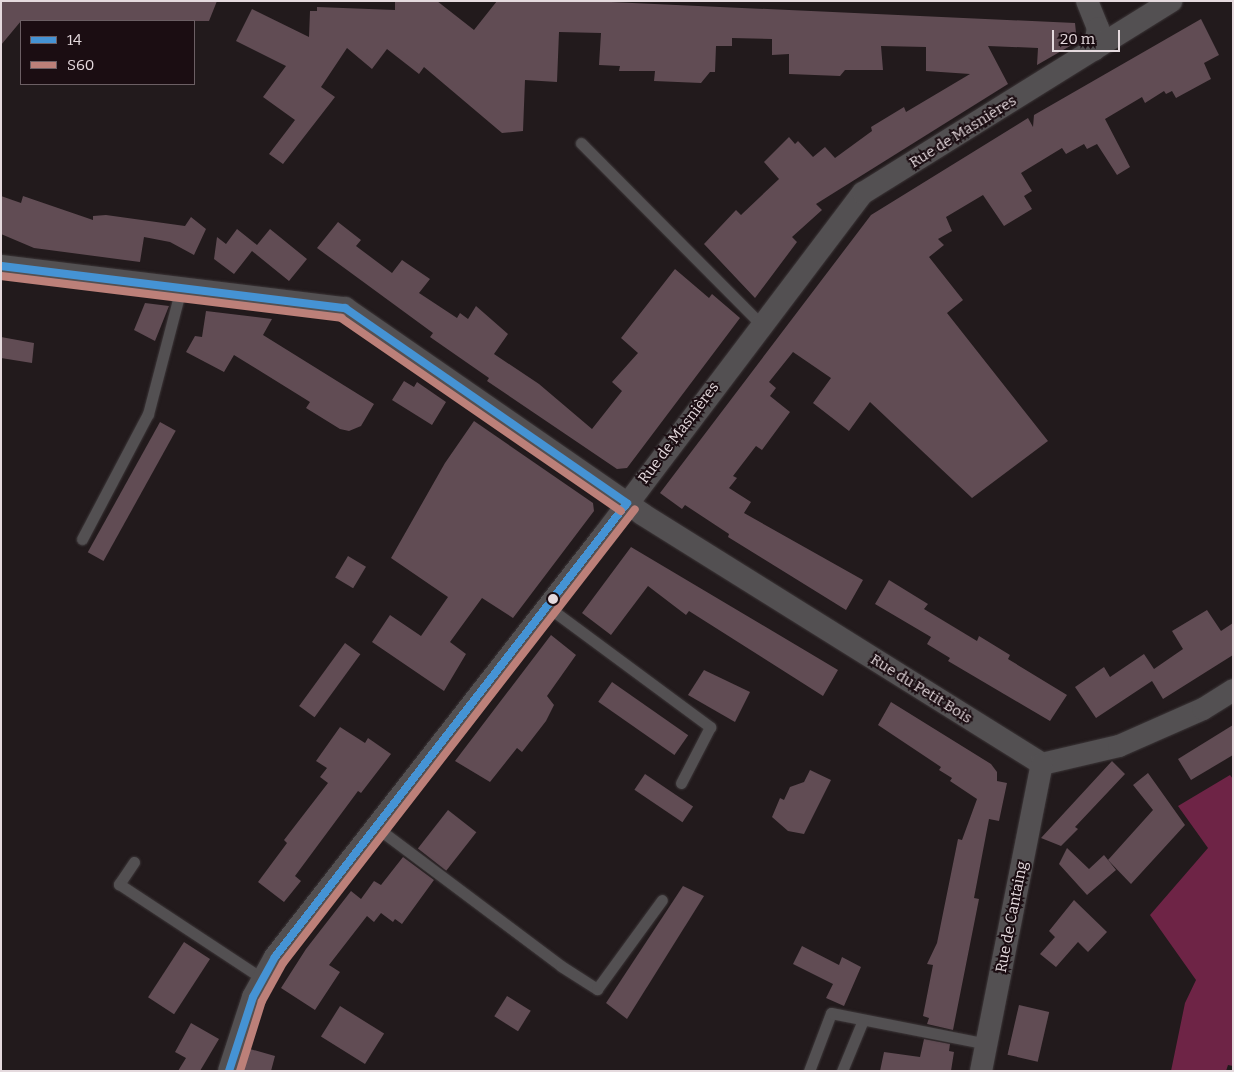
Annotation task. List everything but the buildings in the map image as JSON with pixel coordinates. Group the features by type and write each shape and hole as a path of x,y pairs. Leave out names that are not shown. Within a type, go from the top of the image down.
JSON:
{"street":[{"path":"1087,1 1098,28 1094,50"},
{"name":"Rue de Masnières","path":"229,1071 253,997 275,957 548,606 761,324 863,193 1171,1"},
{"name":"Rue du Petit Bois","path":"1,266 345,308 627,503 1042,764"},
{"path":"1042,764 1119,746 1203,709 1233,690"},
{"name":"Rue de Cantaing","path":"981,1071 1042,764"}],"lane":[{"path":"581,142 761,324"},
{"path":"82,539 148,414 181,288"},
{"path":"548,606 710,727 681,782"},
{"path":"376,826 561,966 597,989 662,900"},
{"path":"134,862 119,884 263,979"},
{"path":"809,1071 831,1013 987,1044"},
{"path":"842,1071 863,1020"}],"shaded area":[{"path":"1230,775 1233,779 1233,1066 1228,1065 1226,1071 1171,1071 1185,1003 1196,980 1150,915 1208,848 1178,806"}],"transit line":[{"name":"14","path":"1,266 345,308 627,503"},
{"name":"S60","path":"1,276 341,318 621,511"},
{"name":"14","path":"229,1071 253,997 275,957 627,503"},
{"name":"S60","path":"240,1071 262,1001 283,963 635,509"}]}
